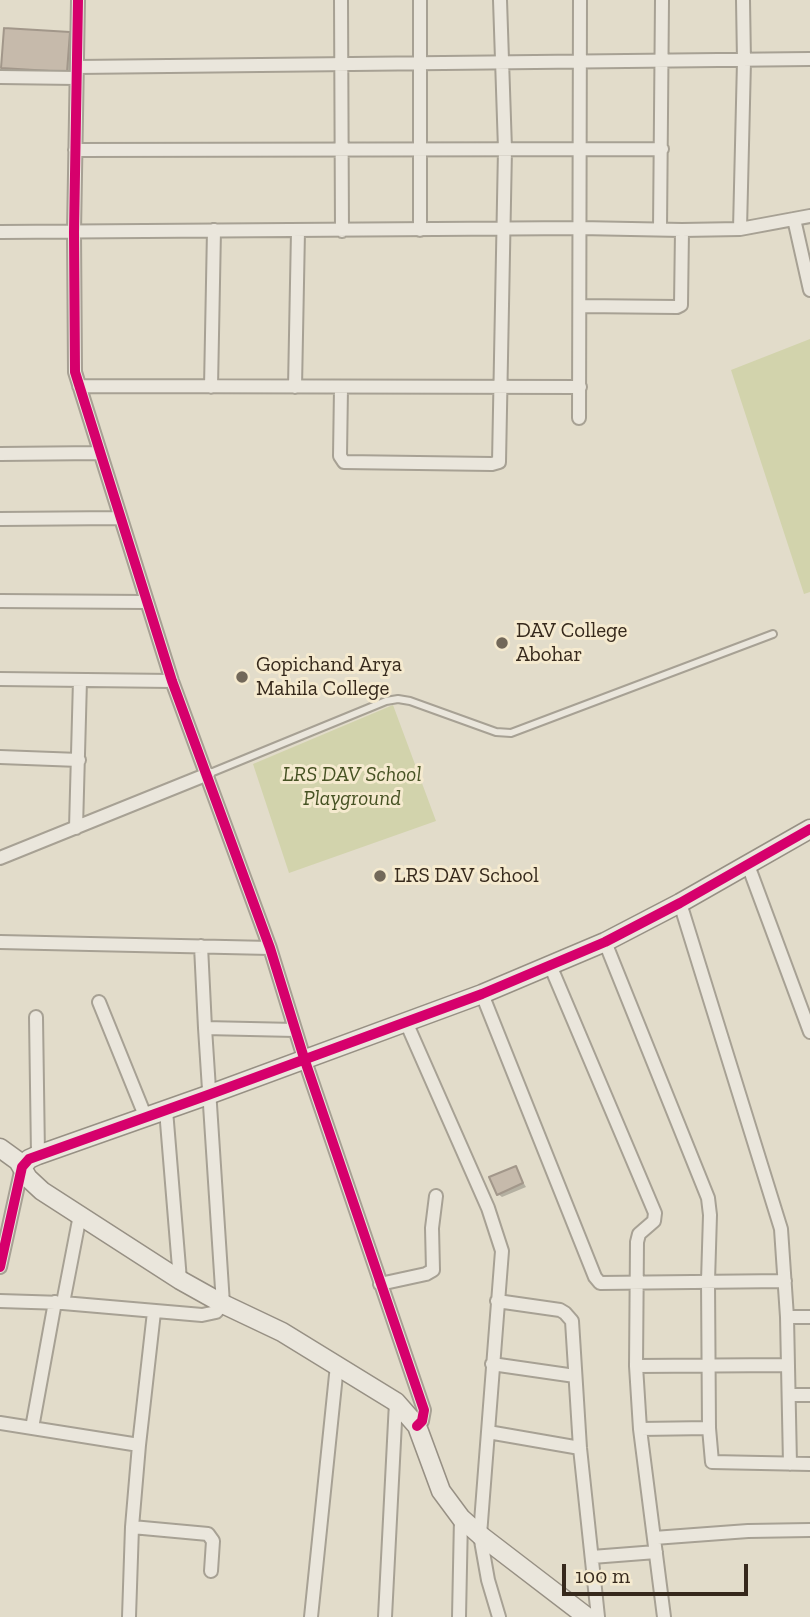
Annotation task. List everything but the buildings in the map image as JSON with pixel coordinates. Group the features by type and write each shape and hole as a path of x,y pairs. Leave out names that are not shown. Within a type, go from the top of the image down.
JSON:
{"street":[{"path":"78,0 74,356 79,386 172,681 270,948 304,1058 424,1410 422,1420 417,1426"},
{"path":"341,0 342,231"},
{"path":"420,0 420,230"},
{"path":"341,388 342,461 499,462 505,149 500,0"},
{"path":"579,418 582,149 580,0"},
{"path":"660,229 662,0"},
{"path":"740,229 743,0"},
{"path":"0,77 77,72 420,63 810,59"},
{"path":"75,150 662,149"},
{"path":"0,232 740,229 810,216"},
{"path":"794,219 810,290"},
{"path":"211,387 214,230"},
{"path":"295,387 298,230"},
{"path":"580,306 681,305 682,230"},
{"path":"79,386 579,387"},
{"path":"0,454 100,453"},
{"path":"0,519 120,518"},
{"path":"0,601 146,602"},
{"path":"0,680 172,681"},
{"path":"76,828 80,680"},
{"path":"0,757 79,760"},
{"path":"0,858 208,774"},
{"path":"0,1267 22,1167 29,1159 482,994 605,942 810,829"},
{"path":"748,864 810,1032"},
{"path":"680,903 779,1220 787,1317 790,1464"},
{"path":"0,942 270,948"},
{"path":"605,942 708,1198 711,1458 715,1464 810,1464"},
{"path":"201,946 208,1095 223,1304"},
{"path":"550,965 655,1213 654,1221 639,1234 636,1366 640,1429 664,1617"},
{"path":"482,994 597,1280 604,1284 708,1280 785,1281"},
{"path":"99,1002 146,1118"},
{"path":"36,1017 38,1155"},
{"path":"406,1022 488,1208 501,1245 480,1535 488,1580 499,1617"},
{"path":"205,1028 295,1030"},
{"path":"166,1110 180,1280"},
{"path":"0,1148 12,1156 28,1178 42,1191 180,1280 282,1332 396,1402 417,1426 441,1491 461,1518 587,1617"},
{"path":"380,1284 433,1270 432,1222 436,1196"},
{"path":"32,1428 80,1215"},
{"path":"0,1301 59,1302 210,1315 223,1304"},
{"path":"497,1301 565,1313 572,1321 580,1448 598,1617"},
{"path":"129,1617 132,1527 153,1312"},
{"path":"787,1317 810,1317"},
{"path":"492,1364 575,1376"},
{"path":"311,1617 337,1365"},
{"path":"636,1366 788,1365"},
{"path":"789,1395 810,1395"},
{"path":"386,1617 396,1402"},
{"path":"0,1423 139,1445"},
{"path":"640,1429 709,1428"},
{"path":"488,1432 580,1448"},
{"path":"459,1617 461,1518"},
{"path":"132,1527 208,1534 213,1541 211,1571"},
{"path":"654,1538 748,1531 810,1530"},
{"path":"592,1557 656,1552"}],"lane":[{"path":"208,774 386,701 398,699 496,732 511,733 773,634"}],"green space":[{"path":"810,339 810,592 804,594 731,370"},
{"name":"LRS DAV School Playground","path":"393,705 436,821 289,873 253,764"}],"cycle path":[{"path":"78,0 74,232 75,372 172,681 270,948 304,1058 424,1410 422,1421 417,1426"},
{"path":"0,1267 22,1167 29,1159 482,994 605,942 810,829"}],"place":[{"name":"DAV College Abohar","path":"502,643"},
{"name":"Gopichand Arya Mahila College","path":"242,677"},
{"name":"LRS DAV School","path":"380,876"}]}
